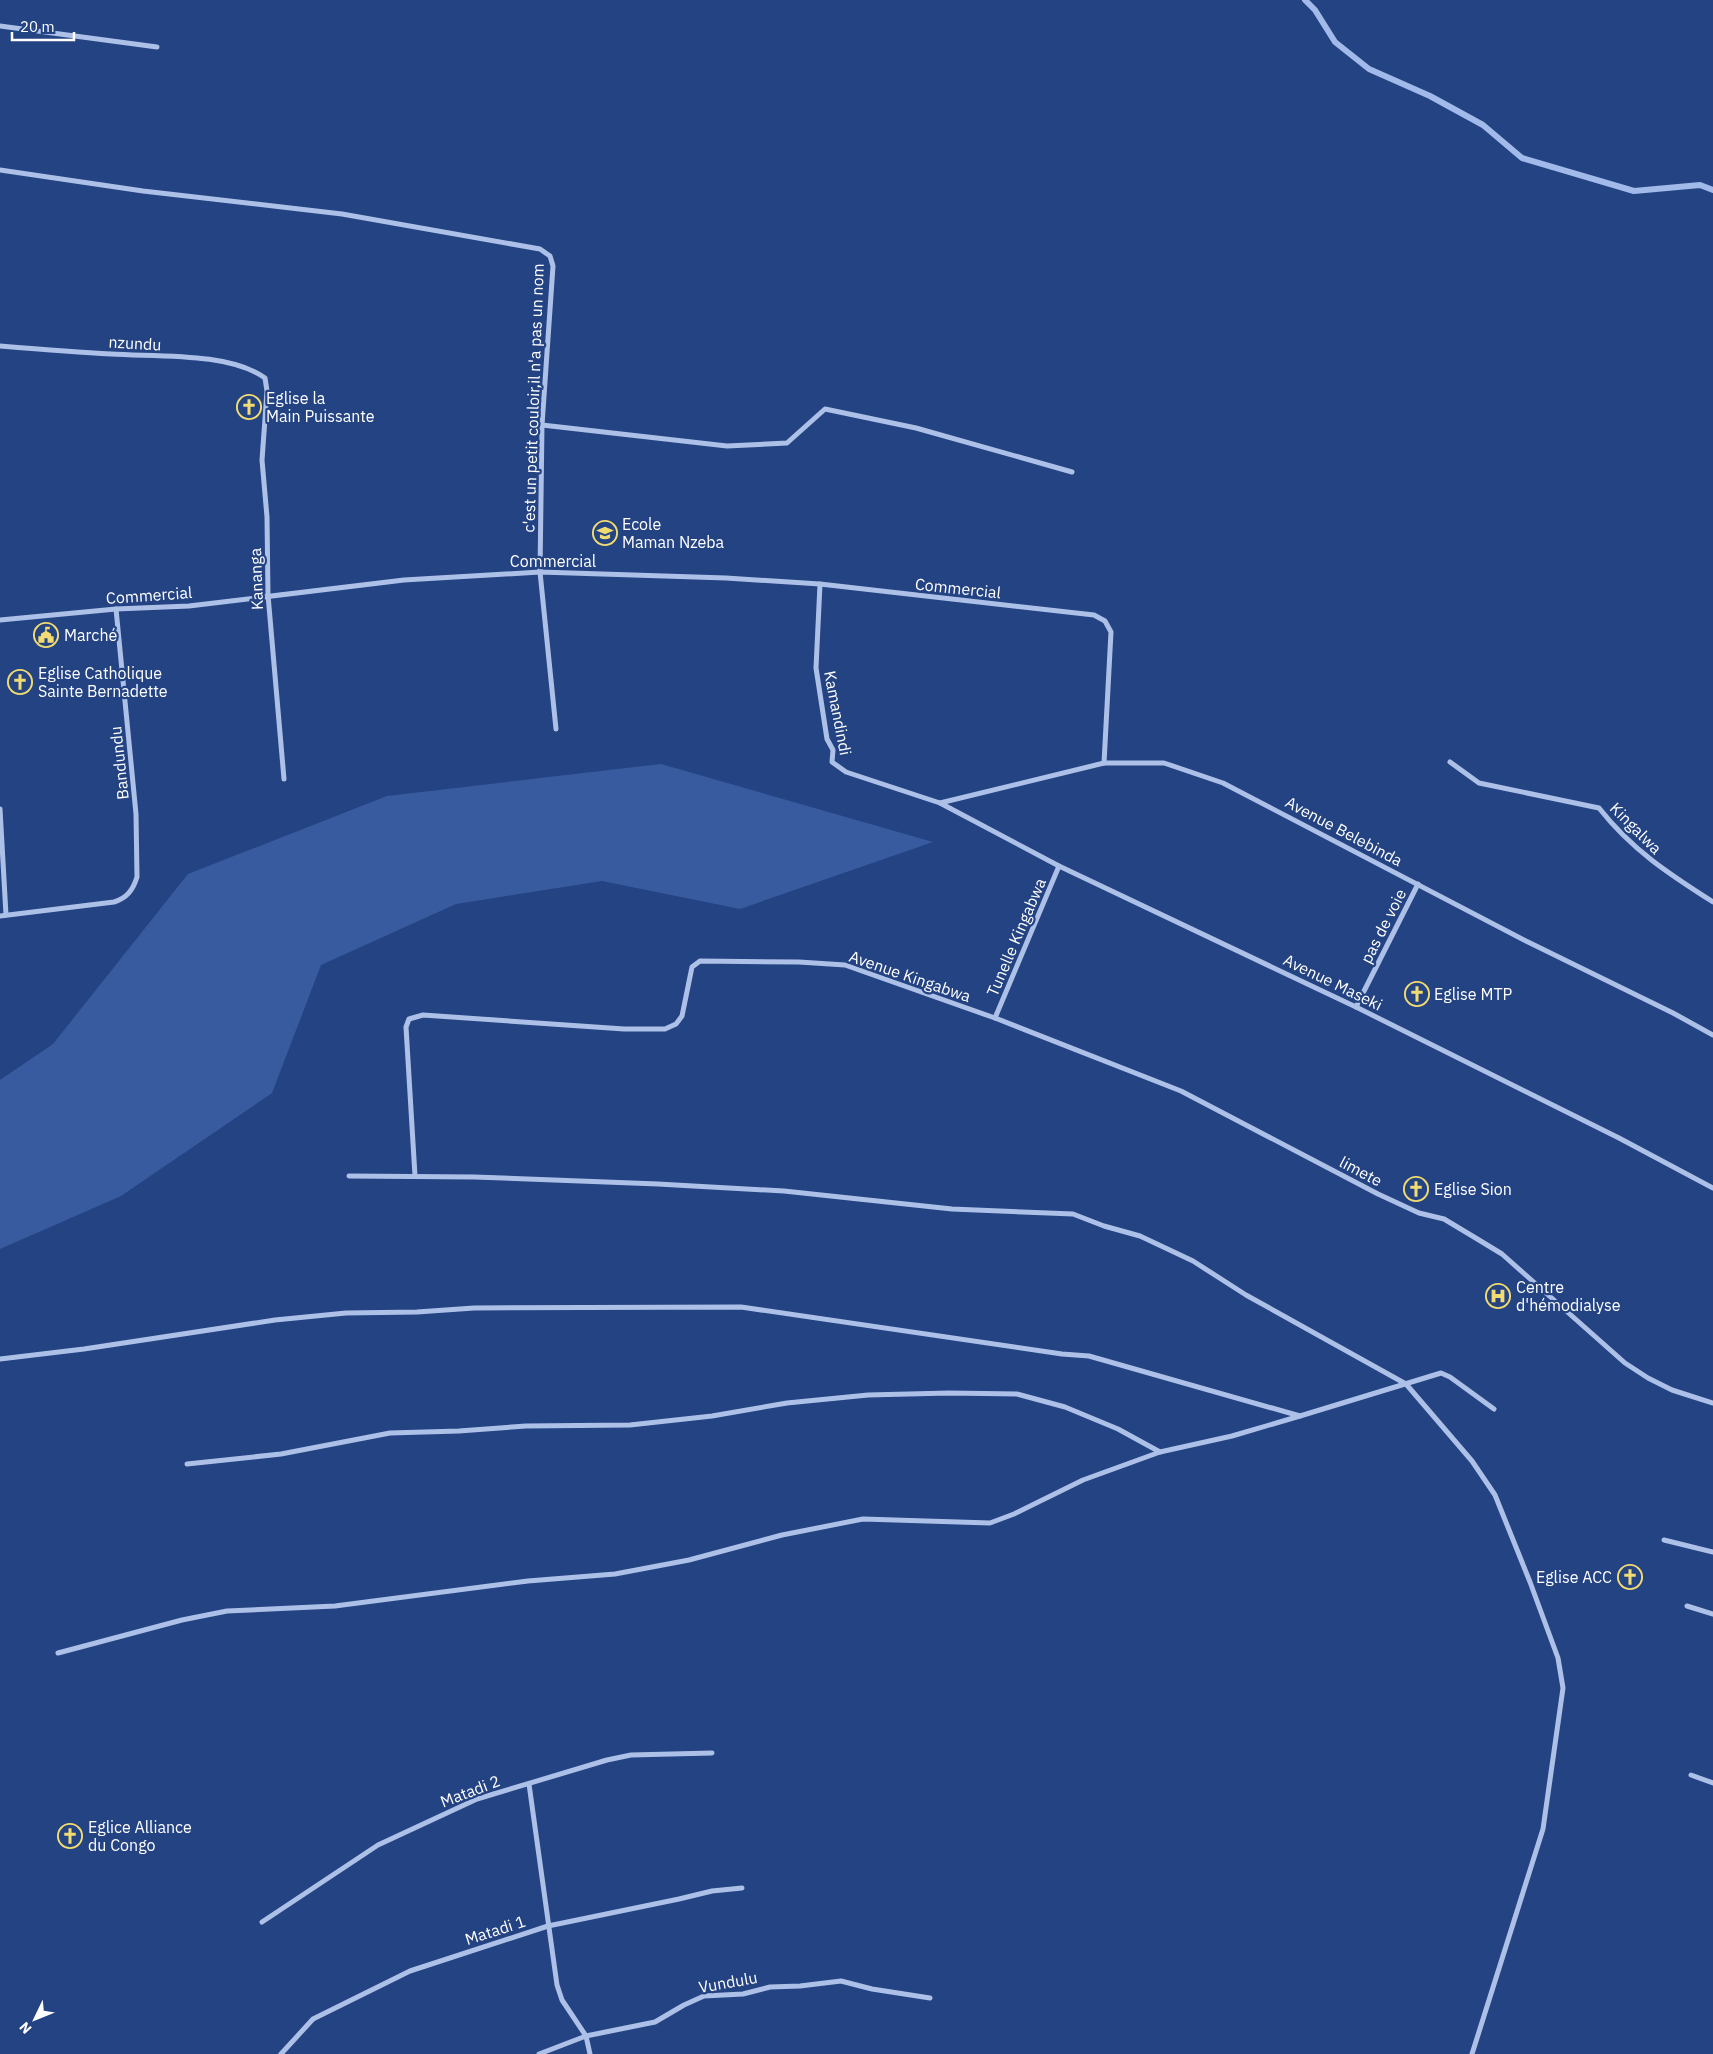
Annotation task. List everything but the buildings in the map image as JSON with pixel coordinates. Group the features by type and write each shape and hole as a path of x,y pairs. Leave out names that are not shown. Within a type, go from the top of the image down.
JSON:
{"street":[{"path":"0,26 157,47"},
{"name":"c'est un petit couloir,il n'a pas un nom","path":"0,170 143,191 342,214 540,249 550,256 554,266 542,425 540,572 556,729"},
{"name":"nzundu","path":"0,346 214,360 254,370 265,378"},
{"name":"Kananga","path":"265,378 267,392 262,460 267,517 268,595 284,779"},
{"path":"542,425 727,446 787,443 824,410 916,428 1072,472"},
{"name":"Commercial","path":"0,620 116,609 189,606 404,580 540,572 726,578 820,584 1094,615 1105,621 1111,632 1104,763"},
{"name":"Kamandindi","path":"820,584 816,668 828,739 833,750 832,762 846,772 940,803"},
{"name":"Bandundu","path":"3,916 122,900 130,892 137,877 136,814 116,609"},
{"name":"Kingalwa","path":"1450,762 1480,783 1600,808 1617,831 1635,848 1660,868 1713,902"},
{"name":"Avenue Belebinda","path":"940,803 1104,763 1164,763 1223,782 1526,941 1713,1034"},
{"name":"Avenue Maseki","path":"940,803 1059,866 1356,1007 1619,1138 1713,1188"},
{"path":"0,809 3,916"},
{"name":"Tunelle Kingabwa","path":"996,1018 1059,866"},
{"name":"pas de voie","path":"1356,1007 1418,884"},
{"name":"Avenue Kingabwa","path":"415,1176 406,1027 409,1018 424,1015 624,1029 665,1029 676,1024 682,1016 691,972 695,963 705,960 845,965 996,1018"},
{"name":"limete","path":"996,1018 1181,1091 1378,1194 1419,1213 1444,1220 1502,1254 1625,1363 1648,1378 1672,1390 1713,1403"},
{"path":"349,1176 484,1177 784,1191 952,1209 1074,1214 1104,1226 1140,1236 1193,1261 1246,1295 1406,1384 1472,1462 1495,1496 1558,1658 1563,1688 1543,1829 1472,2054"},
{"path":"0,1359 84,1349 275,1320 346,1313 417,1312 474,1308 742,1307 1089,1356 1300,1416"},
{"path":"58,1653 182,1620 227,1611 335,1606 528,1581 615,1574 689,1560 782,1535 863,1519 990,1523 1014,1514 1083,1480 1160,1452 1232,1436 1441,1373 1450,1377 1494,1409"},
{"path":"187,1464 281,1454 390,1433 459,1431 526,1426 630,1425 712,1416 787,1403 868,1395 949,1393 1017,1394 1065,1408 1118,1430 1160,1452"},
{"path":"1664,1540 1713,1552"},
{"path":"1687,1606 1713,1614"},
{"name":"Matadi 2","path":"262,1922 378,1845 477,1799 607,1760 631,1755 712,1753"},
{"path":"1691,1774 1713,1783"},
{"path":"528,1784 548,1926 562,2000 586,2036 590,2054"},
{"name":"Matadi 1","path":"281,2054 313,2019 410,1971 548,1926 679,1899 712,1890 742,1888"},
{"name":"Vundulu","path":"539,2054 586,2036 655,2022 704,1996 743,1994 770,1987 800,1986 841,1981 872,1989 930,1998"}],"shaded area":[{"path":"661,764 933,842 740,909 602,881 456,904 321,965 272,1093 121,1196 0,1249 0,1080 53,1044 188,874 387,796"}],"waterway":[{"path":"1305,0 1315,10 1335,42 1369,69 1430,96 1483,125 1522,158 1634,191 1700,185 1713,190"}],"place":[{"name":"Eglise la Main Puissante","path":"249,407"},
{"name":"Ecole Maman Nzeba","path":"605,533"},
{"name":"Marché","path":"46,635"},
{"name":"Eglise Catholique Sainte Bernadette","path":"20,682"},
{"name":"Eglise MTP","path":"1417,994"},
{"name":"Eglise Sion","path":"1416,1189"},
{"name":"Centre d'hémodialyse","path":"1498,1296"},
{"name":"Eglise ACC","path":"1630,1577"},
{"name":"Eglice Alliance du Congo","path":"70,1836"}]}
